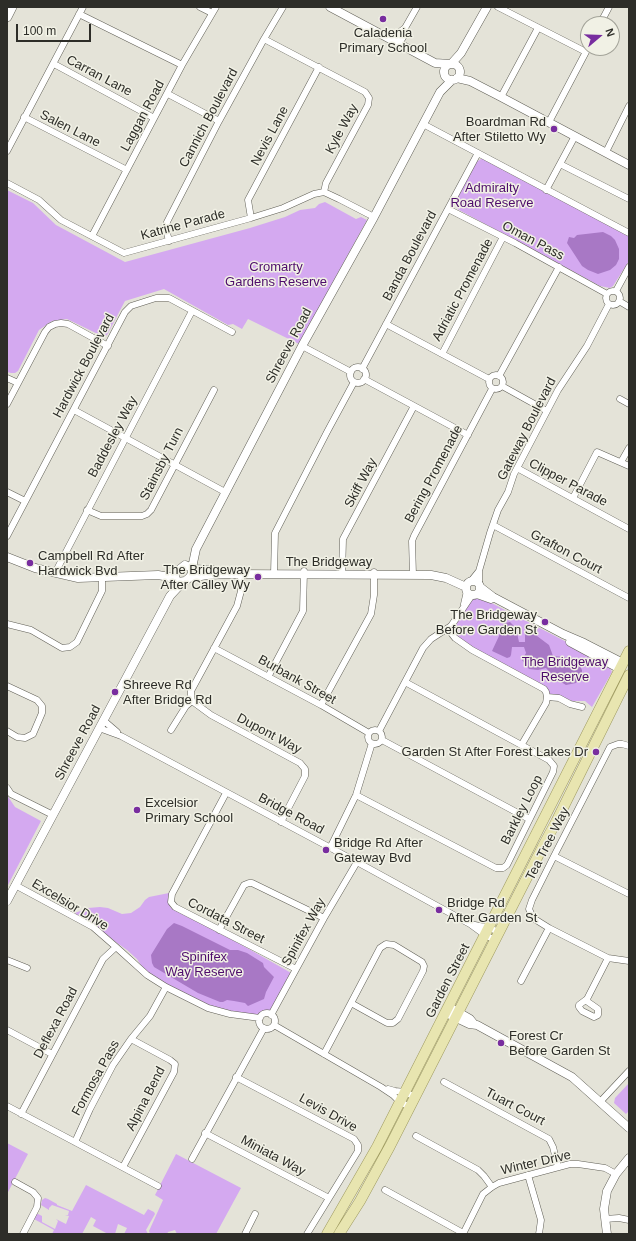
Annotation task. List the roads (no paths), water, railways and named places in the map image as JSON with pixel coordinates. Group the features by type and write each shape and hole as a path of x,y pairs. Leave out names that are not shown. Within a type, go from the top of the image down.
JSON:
{"main road":[{"path":"7,17 12,7"},
{"name":"Garden Street","path":"339,1234 364,1193 415,1098 626,685 626,669 629,651"},
{"name":"Garden Street","path":"327,1234 377,1147 487,932 626,669"}],"street":[{"path":"7,151 83,7"},
{"path":"200,7 212,13"},
{"name":"Laggan Road","path":"92,236 182,65 216,7"},
{"name":"Cannich Boulevard","path":"169,241 166,229 167,222 219,121 282,7"},
{"path":"330,7 629,165"},
{"path":"397,43 401,31 405,28 417,7"},
{"name":"Shreeve Road","path":"181,580 174,576 187,568 225,492 302,346 374,218 461,53 488,7"},
{"path":"498,7 538,28 580,47"},
{"path":"604,16 609,7"},
{"path":"79,14 182,65"},
{"path":"501,97 538,28"},
{"name":"Kyle Way","path":"264,39 365,92 369,98 368,105 326,183 324,192"},
{"path":"549,122 584,56"},
{"name":"Carran Lane","path":"54,64 154,118"},
{"name":"Nevis Lane","path":"251,218 248,200 319,67"},
{"path":"168,94 219,121"},
{"path":"606,152 629,106"},
{"name":"Salen Lane","path":"24,117 127,170"},
{"path":"423,124 629,233"},
{"path":"546,190 574,136"},
{"name":"Banda Boulevard","path":"362,369 478,154"},
{"path":"560,164 629,199"},
{"name":"Katrine Parade","path":"7,183 39,200 61,220 124,253 251,218 283,208 314,194 324,192"},
{"path":"324,192 374,218"},
{"name":"Oman Pass","path":"448,209 503,237 607,294"},
{"name":"Adriatic Promenade","path":"442,354 503,237"},
{"path":"499,376 559,267"},
{"path":"616,291 629,267"},
{"path":"616,291 610,291 606,297 609,304 616,304 619,301"},
{"path":"616,291 619,294 619,301"},
{"name":"Hardwick Boulevard","path":"7,536 125,312 137,304 163,297 169,298 232,332"},
{"path":"619,301 629,307"},
{"name":"Gateway Boulevard","path":"472,588 479,571 498,510 508,492 514,474 558,390 587,346 609,304"},
{"name":"Baddesley Way","path":"54,573 192,310"},
{"path":"7,404 45,332 55,324 68,324 108,346"},
{"path":"386,324 489,379"},
{"path":"302,346 351,372"},
{"path":"356,368 362,369 365,374 364,379 361,382 354,382 350,378 351,372 356,368"},
{"path":"493,376 499,376 503,380 502,386 498,390 492,389 489,386 489,379 493,376"},
{"path":"7,378 18,383"},
{"path":"364,379 468,434"},
{"path":"274,573 275,533 354,382"},
{"path":"502,386 548,411"},
{"name":"Bering Promenade","path":"413,573 412,541 414,536 492,389"},
{"name":"Stainsby Turn","path":"87,510 101,516 142,516 147,514 151,510 214,390"},
{"path":"620,399 629,404"},
{"name":"Skiff Way","path":"342,573 344,539 414,406"},
{"path":"74,410 225,492"},
{"path":"621,462 629,448"},
{"path":"573,498 597,452 629,466"},
{"name":"Clipper Parade","path":"517,468 629,529"},
{"path":"7,492 25,501"},
{"name":"Grafton Court","path":"493,525 629,598"},
{"path":"7,557 35,568 78,578 158,576 187,568"},
{"name":"Shreeve Road","path":"7,902 170,596 181,580 192,574 187,568"},
{"name":"The Bridgeway","path":"187,568 241,573"},
{"path":"171,730 186,706 192,701 190,696 191,691 237,606 241,591 241,573"},
{"name":"The Bridgeway","path":"158,576 181,580 207,575 241,573 413,573 436,576 493,597 563,634 584,643 626,669"},
{"path":"268,677 303,611 304,573"},
{"path":"321,705 371,614 374,595 374,573"},
{"path":"7,624 31,630 62,648 70,647 77,642 102,591 102,578"},
{"path":"379,731 423,648 431,639 448,628 456,620 472,588"},
{"path":"448,628 455,638 472,650 544,689 547,698 546,703 522,744"},
{"name":"Burbank Street","path":"214,648 321,705 369,733"},
{"name":"Barkley Loop","path":"356,795 496,868 503,868 507,865 553,772 554,766 549,760 522,744 405,682"},
{"path":"7,686 37,700 42,706 42,713 33,734 26,738 17,737 7,731"},
{"path":"547,698 559,698 570,704 582,707"},
{"name":"Dupont Way","path":"192,701 211,715 300,763 305,769 305,776 281,822"},
{"name":"Bridge Road","path":"101,724 470,924 497,936"},
{"path":"330,848 356,795 372,743 369,740 369,733 373,730 379,731 382,735 382,740"},
{"path":"372,743 378,743 382,740"},
{"path":"382,740 529,819"},
{"name":"Tea Tree Way","path":"629,746 618,744 610,747 554,856 529,909 533,918 549,928 608,958 629,961"},
{"path":"7,788 11,794 52,816"},
{"name":"Cordata Street","path":"226,793 172,894 171,902 175,907 296,969"},
{"path":"554,856 629,894"},
{"name":"Spinifex Way","path":"272,1015 324,918 357,862"},
{"path":"219,930 244,885 249,883 252,883 324,918"},
{"name":"Excelsior Drive","path":"15,885 93,928 116,946 147,975 166,987 208,1008 230,1014 260,1018"},
{"path":"521,981 549,928"},
{"path":"324,1054 380,948 386,944 394,946 422,962 424,966 423,971 398,1019 393,1023 387,1023 351,1003"},
{"name":"Deflexa Road","path":"21,1114 103,959 116,946"},
{"path":"587,999 608,958"},
{"path":"7,960 27,968"},
{"name":"Formosa Pass","path":"75,1142 90,1108 113,1066 131,1039 150,1016 166,987"},
{"path":"448,1010 470,1019 474,1024 572,1077 629,1128"},
{"path":"263,1014 272,1015 275,1019 274,1026 269,1029 264,1028 260,1024 260,1018 263,1014"},
{"path":"274,1026 381,1086 395,1092 405,1092 415,1098"},
{"path":"192,1159 264,1028"},
{"path":"7,1030 52,1054"},
{"name":"Alpina Bend","path":"123,1167 174,1072 175,1064 131,1039"},
{"path":"600,1102 629,1071"},
{"name":"Levis Drive","path":"236,1077 354,1138 358,1145 358,1151 307,1234"},
{"name":"Tuart Court","path":"444,1082 549,1139 553,1147 558,1167"},
{"path":"381,1086 400,1102 410,1107"},
{"path":"7,1106 158,1186"},
{"name":"Miniata Way","path":"206,1133 329,1198"},
{"path":"416,1136 478,1170 492,1187"},
{"path":"607,1234 604,1209 607,1191 616,1174 629,1158"},
{"name":"Winter Drive","path":"463,1234 483,1194 499,1183 558,1167 578,1164 605,1168 616,1174"},
{"path":"528,1175 541,1220 539,1234"},
{"path":"14,1182 33,1192 38,1198 37,1207 23,1234"},
{"path":"385,1190 463,1234"},
{"path":"244,1234 255,1214"},
{"path":"605,1219 619,1218 629,1220"}],"place":[{"name":"Caladenia Primary School","path":"383,19"},
{"name":"Boardman Rd After Stiletto Wy","path":"554,129"},
{"name":"Campbell Rd After Hardwick Bvd","path":"30,563"},
{"name":"The Bridgeway After Calley Wy","path":"258,577"},
{"name":"The Bridgeway Before Garden St","path":"545,622"},
{"name":"Shreeve Rd After Bridge Rd","path":"115,692"},
{"name":"Garden St After Forest Lakes Dr","path":"596,752"},
{"name":"Excelsior Primary School","path":"137,810"},
{"name":"Bridge Rd After Gateway Bvd","path":"326,850"},
{"name":"Bridge Rd After Garden St","path":"439,910"},
{"name":"Forest Cr Before Garden St","path":"501,1043"}],"park label":[{"name":"Admiralty Road Reserve","path":"492,196"},
{"name":"Cromarty Gardens Reserve","path":"276,274"},
{"name":"The Bridgeway Reserve","path":"565,670"},
{"name":"Spinifex Way Reserve","path":"204,964"}]}
